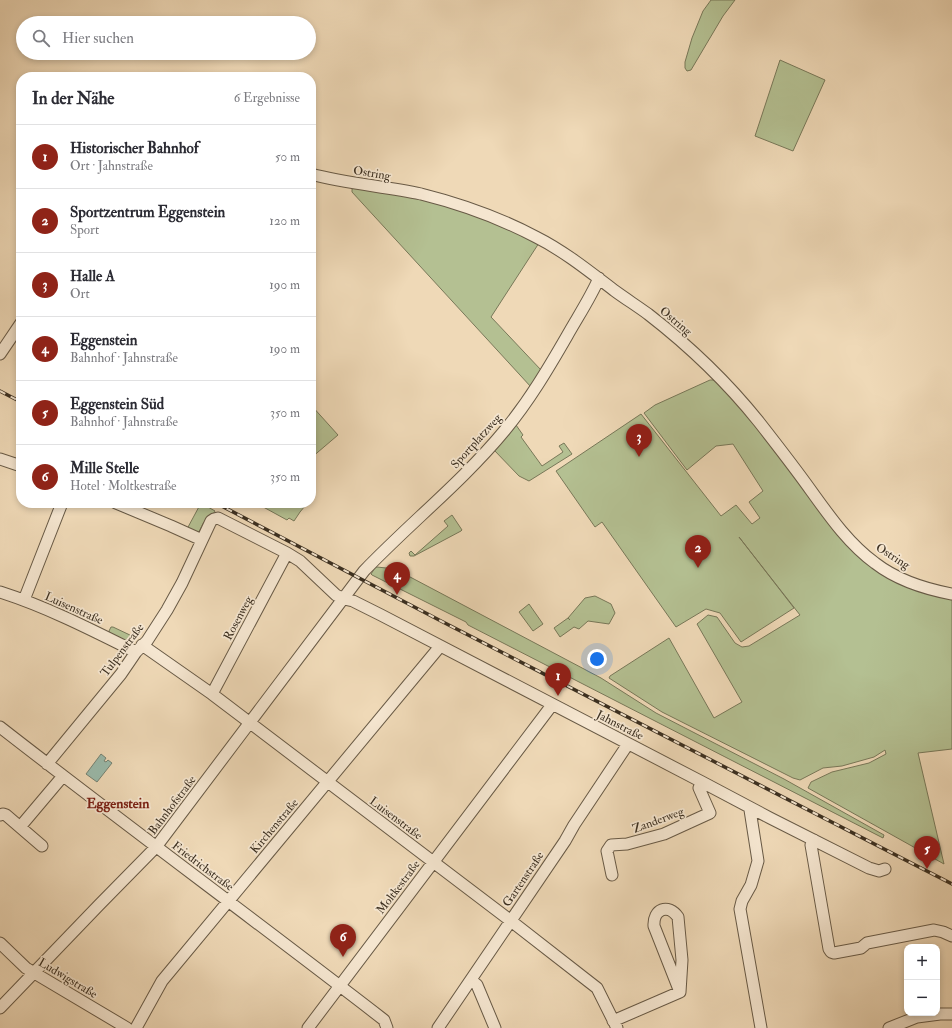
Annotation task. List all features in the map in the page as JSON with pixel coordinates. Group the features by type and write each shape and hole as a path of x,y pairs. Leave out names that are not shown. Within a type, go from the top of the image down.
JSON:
{"street":[{"name":"Ostring","path":"316,175 421,194 472,209 501,220 537,237 572,259 648,315 691,350 716,374 758,420 832,520 853,544 875,563 895,575 914,584 952,594"},
{"name":"Sportplatzweg","path":"344,599 364,572 383,551 429,509 505,430 524,406 540,382 599,278"},
{"path":"0,354 16,331"},
{"path":"0,460 16,465"},
{"path":"24,600 60,508"},
{"path":"128,508 202,540"},
{"name":"Tulpenstraße","path":"47,764 120,674 139,648 147,641 182,583 211,521 218,518 287,553"},
{"name":"Jahnstraße","path":"287,553 300,561 336,595 353,601 750,808 869,868 879,870 885,869"},
{"name":"Rosenweg","path":"212,694 287,553"},
{"name":"Luisenstraße","path":"0,592 24,600 139,648 212,694 598,988 615,1024"},
{"name":"Bahnhofstraße","path":"0,1008 156,847 344,599"},
{"name":"Kirchenstraße","path":"136,1028 162,982 228,901 328,783 439,646"},
{"name":"Moltkestraße","path":"308,1028 552,705"},
{"name":"Friedrichstraße","path":"0,727 384,1020 387,1028"},
{"name":"Gartenstraße","path":"438,1028 565,841 628,744"},
{"path":"20,826 63,776"},
{"name":"Zanderweg","path":"612,874 607,851 611,845 627,844 664,834 710,813 699,788 702,782"},
{"path":"750,808 758,861 751,885 743,899 740,910 761,1028"},
{"path":"0,815 6,815 42,846"},
{"path":"814,840 811,845 829,949 831,952 834,953 861,948 867,943 934,930 939,930 952,936"},
{"path":"669,909 678,917 682,960 680,992 654,926 653,919 657,913 662,910 669,909"},
{"name":"Ludwigstraße","path":"0,943 26,968 127,1028"},
{"path":"471,980 476,985 495,1028"},
{"path":"615,1024 680,992"},
{"path":"888,1028 930,1015 952,1014"}],"green space":[{"path":"711,0 735,0 723,16 691,70 687,71 685,68 685,62 692,38 703,11"},
{"path":"780,60 825,80 793,151 755,136"},
{"path":"357,187 431,201 488,219 539,243 491,317 541,370 531,387 352,192 352,189"},
{"path":"710,380 715,380 735,400 870,564 952,598 952,749 918,753 944,864 808,788 811,782 832,772 869,763 886,754 885,750 874,757 842,766 823,768 800,780 793,778 662,712 609,678 669,638 714,718 742,702 697,624 708,615 717,617 735,643 742,647 749,646 800,615 739,537 794,608 741,642 720,613 706,609 676,627 602,522 595,527 556,471 641,414 721,516 736,505 752,524 760,518 749,502 763,491 733,444 716,446 687,470 644,413 655,405"},
{"path":"316,411 338,435 316,454"},
{"path":"516,425 523,435 521,437 542,466 563,452 559,446 564,443 572,454 529,481 519,476 494,450"},
{"path":"198,508 210,508 215,511 206,519 198,533 187,529"},
{"path":"265,508 303,508 294,521 289,518 287,520"},
{"path":"452,515 462,530 461,531 414,556 410,556 409,553 411,551 415,555 448,526 444,521"},
{"path":"377,567 395,569 601,678 656,713 784,779 884,835 883,838 468,625 466,622 372,575 371,574"},
{"path":"595,596 611,604 615,613 609,624 588,621 579,629 574,627 560,637 554,628 568,618 585,598"},
{"path":"529,604 543,624 533,631 519,612"},
{"path":"111,627 132,636 133,641 129,643 110,633 109,631"}],"shaded area":[{"path":"101,754 106,758 104,761 106,762 108,760 112,763 97,782 86,774"}],"railway":[{"path":"0,391 16,399"},
{"path":"226,508 441,621 952,884"}],"place":[{"name":"Halle A","path":"639,457"},
{"name":"Sportzentrum Eggenstein","path":"698,568"},
{"name":"Eggenstein","path":"397,595"},
{"name":"Historischer Bahnhof","path":"558,696"},
{"name":"Eggenstein Süd","path":"927,869"},
{"name":"Mille Stelle","path":"343,957"}],"district":[{"name":"Eggenstein","path":"118,803"}]}
